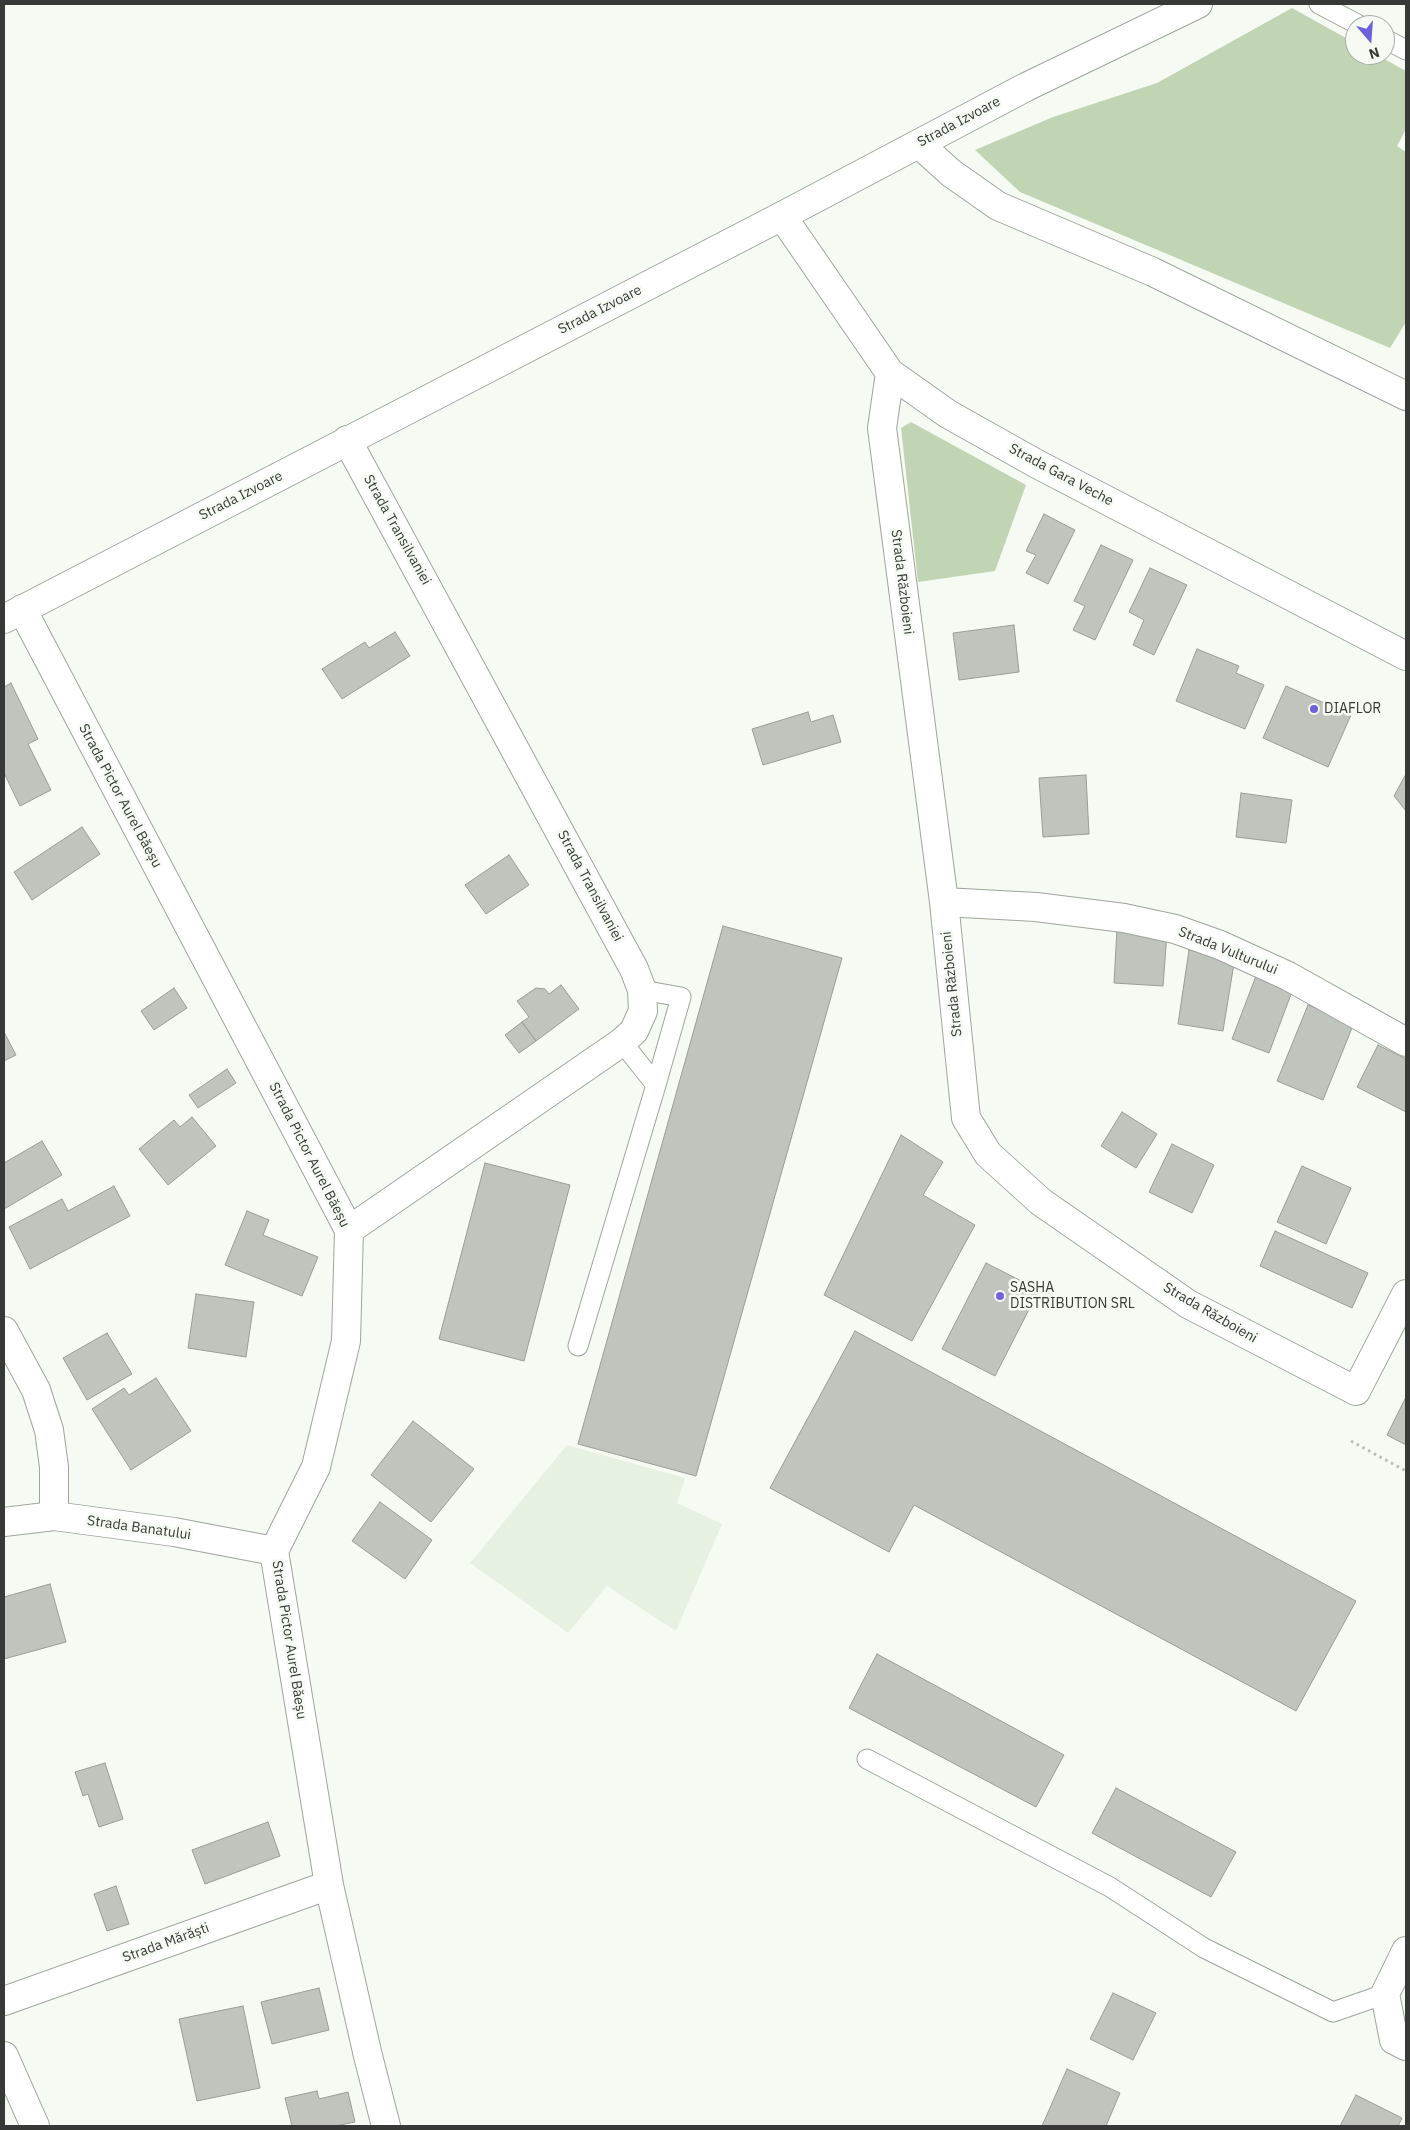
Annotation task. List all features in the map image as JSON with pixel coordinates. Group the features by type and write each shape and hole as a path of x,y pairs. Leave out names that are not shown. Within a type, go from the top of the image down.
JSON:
{"street":[{"name":"Strada Izvoare","path":"13,614 782,216 1026,87 1198,4"},
{"path":"919,144 951,173 998,206 1153,272 1406,396"},
{"name":"Strada Gara Veche","path":"782,216 890,373 948,414 1029,459 1406,656"},
{"name":"Strada Războieni","path":"890,373 882,428 944,902 966,1118 988,1154 1041,1202 1188,1304 1356,1391 1406,1294"},
{"name":"Strada Transilvaniei","path":"347,440 634,969 642,990 643,1011 634,1031 622,1042 349,1230"},
{"name":"Strada Pictor Aurel Băeșu","path":"13,614 349,1230 346,1342 316,1467 274,1551 329,1886 386,2126"},
{"name":"Strada Vulturului","path":"944,902 1036,907 1124,918 1175,929 1220,945 1288,976 1406,1042"},
{"path":"4,1331 36,1390 49,1430 54,1467 54,1516"},
{"name":"Strada Banatului","path":"4,1522 54,1516 174,1532 274,1551"},
{"name":"Strada Mărăști","path":"4,2001 329,1886"},
{"path":"1406,1951 1385,1994 1394,2040 1406,2046"},
{"path":"4,2056 35,2126"}],"lane":[{"path":"1319,4 1345,18"},
{"path":"578,1346 681,997 642,990"},
{"path":"622,1042 656,1085"},
{"path":"867,1759 1110,1887 1204,1948 1333,2012 1385,1994"}],"path":[{"path":"1350,1441 1406,1471"}],"shaded area":[{"path":"567,1445 685,1478 677,1503 722,1524 676,1631 607,1586 568,1633 470,1563"}],"green space":[{"path":"1292,8 1345,37 1345,65 1395,65 1406,71 1406,129 1397,146 1406,152 1406,322 1390,348 1020,192 975,150 1053,117 1157,83"},
{"path":"911,422 1026,485 995,571 918,582 901,428"}],"building":[{"path":"1044,514 1075,530 1048,584 1026,573 1036,555 1026,551"},
{"path":"1101,545 1133,560 1095,640 1073,630 1085,606 1074,601"},
{"path":"1150,568 1187,585 1154,655 1133,645 1144,620 1129,612"},
{"path":"1014,625 1019,672 959,680 953,633"},
{"path":"395,632 410,656 342,699 322,669 365,642 369,648"},
{"path":"1197,649 1239,666 1236,673 1264,685 1245,729 1176,701"},
{"path":"11,683 38,739 28,744 51,790 20,806 4,773 4,687"},
{"path":"1286,686 1351,715 1328,767 1263,738"},
{"path":"808,712 811,722 833,715 841,742 763,765 752,729"},
{"path":"1406,774 1406,811 1394,796"},
{"path":"1086,775 1089,834 1043,837 1039,778"},
{"path":"1241,793 1292,800 1286,843 1236,837"},
{"path":"82,827 100,854 32,900 14,872"},
{"path":"509,855 529,885 486,914 465,885"},
{"path":"723,926 842,958 696,1476 578,1444"},
{"path":"1117,929 1167,933 1163,986 1114,983"},
{"path":"1189,950 1235,957 1223,1031 1178,1024"},
{"path":"1256,976 1293,989 1269,1053 1232,1039"},
{"path":"561,985 579,1009 536,1041 522,1022 529,1017 517,1001 536,988 545,989 549,994"},
{"path":"174,988 187,1008 154,1030 141,1011"},
{"path":"1308,1005 1354,1023 1323,1100 1277,1081"},
{"path":"522,1022 536,1041 519,1053 505,1035"},
{"path":"4,1032 16,1055 4,1061"},
{"path":"1378,1045 1406,1059 1406,1112 1357,1087"},
{"path":"227,1069 236,1083 198,1108 189,1095"},
{"path":"1122,1112 1157,1134 1136,1168 1101,1146"},
{"path":"192,1117 216,1146 168,1185 139,1149 174,1120 180,1127"},
{"path":"901,1135 943,1162 923,1195 975,1225 912,1341 824,1295"},
{"path":"42,1141 62,1175 4,1209 4,1163"},
{"path":"1172,1144 1214,1165 1192,1213 1149,1192"},
{"path":"485,1163 570,1185 524,1361 439,1339"},
{"path":"1302,1166 1351,1188 1326,1244 1277,1222"},
{"path":"114,1186 130,1216 30,1269 9,1227 62,1199 68,1211"},
{"path":"247,1211 269,1220 263,1235 318,1257 302,1296 225,1265"},
{"path":"1275,1231 1368,1273 1352,1308 1260,1266"},
{"path":"986,1263 1039,1290 995,1376 942,1349"},
{"path":"196,1294 254,1302 246,1357 188,1348"},
{"path":"855,1331 1356,1601 1296,1711 914,1505 889,1552 770,1488"},
{"path":"107,1333 132,1374 87,1400 63,1358"},
{"path":"156,1378 191,1431 131,1470 92,1409 124,1388 129,1395"},
{"path":"1406,1397 1406,1445 1387,1435"},
{"path":"413,1421 474,1469 431,1522 371,1475"},
{"path":"380,1502 432,1540 405,1579 352,1541"},
{"path":"50,1584 66,1642 4,1659 4,1597"},
{"path":"877,1654 1064,1755 1036,1807 849,1708"},
{"path":"105,1763 123,1819 99,1827 88,1794 83,1796 75,1772"},
{"path":"1116,1788 1236,1852 1211,1897 1092,1833"},
{"path":"268,1822 280,1856 205,1884 192,1850"},
{"path":"116,1886 129,1924 107,1931 94,1894"},
{"path":"319,1988 329,2030 272,2044 261,2002"},
{"path":"1113,1993 1156,2013 1133,2060 1090,2039"},
{"path":"243,2006 260,2088 197,2101 179,2019"},
{"path":"1067,2069 1120,2093 1106,2126 1042,2126"},
{"path":"317,2091 319,2099 348,2092 355,2122 335,2126 292,2126 285,2098"},
{"path":"1356,2095 1402,2118 1398,2126 1340,2126"}],"place":[{"name":"DIAFLOR","path":"1314,709"},
{"name":"SASHA DISTRIBUTION SRL","path":"1000,1296"}]}
